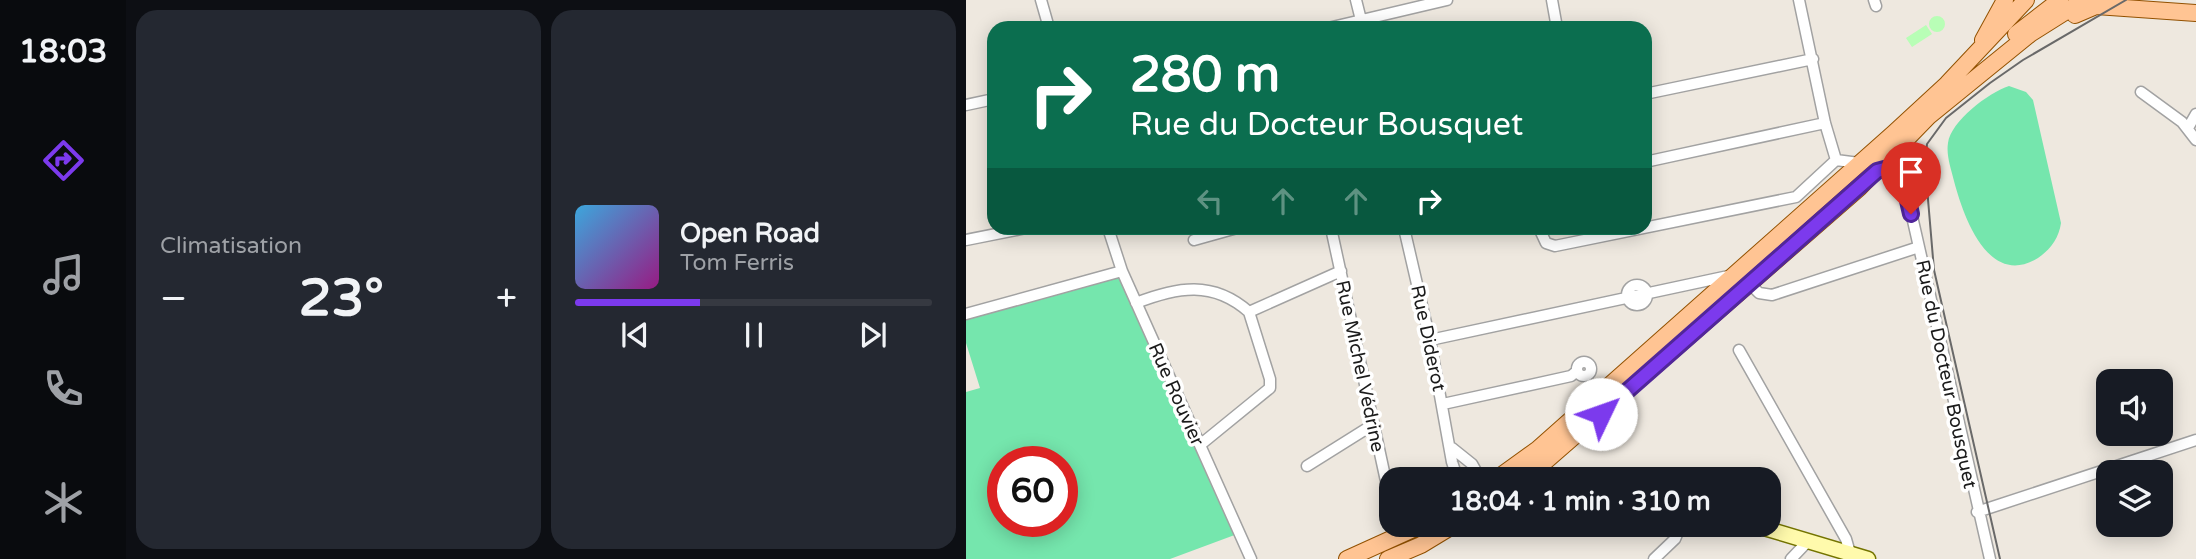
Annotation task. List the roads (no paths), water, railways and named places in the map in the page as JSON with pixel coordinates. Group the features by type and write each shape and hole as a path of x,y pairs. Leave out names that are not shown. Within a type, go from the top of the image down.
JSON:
{"main road":[{"path":"1978,52 2005,0"},
{"path":"1741,279 1877,171 1895,140 2026,0"},
{"path":"1998,59 2020,27 2060,0"},
{"path":"1532,467 1741,279 1859,163 1895,140 2033,31 2084,0"},
{"path":"2152,0 2196,12"},
{"path":"2033,31 2057,24 2093,6 2196,12"},
{"path":"1347,559 1373,554 1391,537"},
{"path":"1388,559 1434,537"}],"street":[{"path":"1041,0 1047,21"},
{"path":"1356,0 1361,21"},
{"path":"1376,21 1447,0"},
{"path":"1552,0 1556,21"},
{"path":"1799,0 1825,123 1836,160"},
{"path":"1652,93 1813,60"},
{"path":"2141,92 2188,128 2196,140"},
{"path":"966,105 987,100"},
{"path":"2188,128 2196,114"},
{"path":"1652,160 1825,123"},
{"name":"Rue du Docteur Bousquet","path":"1895,140 1977,512 1990,559"},
{"path":"1836,160 1859,163"},
{"path":"1652,226 1796,197 1836,160"},
{"path":"1877,171 1892,167 1901,170"},
{"path":"966,240 991,235"},
{"name":"Rue Rouvier","path":"1110,235 1122,271 1251,559"},
{"path":"1194,240 1212,235"},
{"name":"Rue Michel Védrine","path":"1333,235 1383,467"},
{"name":"Rue Diderot","path":"1406,235 1430,340 1453,467"},
{"path":"1542,235 1546,243 1555,246 1609,235"},
{"path":"1430,340 1647,292 1741,279 1759,293 1772,295 1919,247"},
{"path":"966,314 1122,271"},
{"path":"1249,312 1341,271"},
{"path":"1136,303 1166,292 1208,288 1249,312 1270,379 1270,388 1200,445"},
{"path":"1739,350 1846,539 1850,553"},
{"path":"1443,404 1571,376 1577,371"},
{"path":"1307,466 1374,424"},
{"path":"1977,512 2196,440"},
{"path":"1452,448 1474,467"},
{"path":"1781,532 1868,559"},
{"path":"1654,559 1676,537"},
{"path":"1791,559 1810,540"}],"tram line":[{"path":"2000,559 1934,270 1925,164 1927,144 1946,118 1990,83 2023,60 2126,0"}]}
